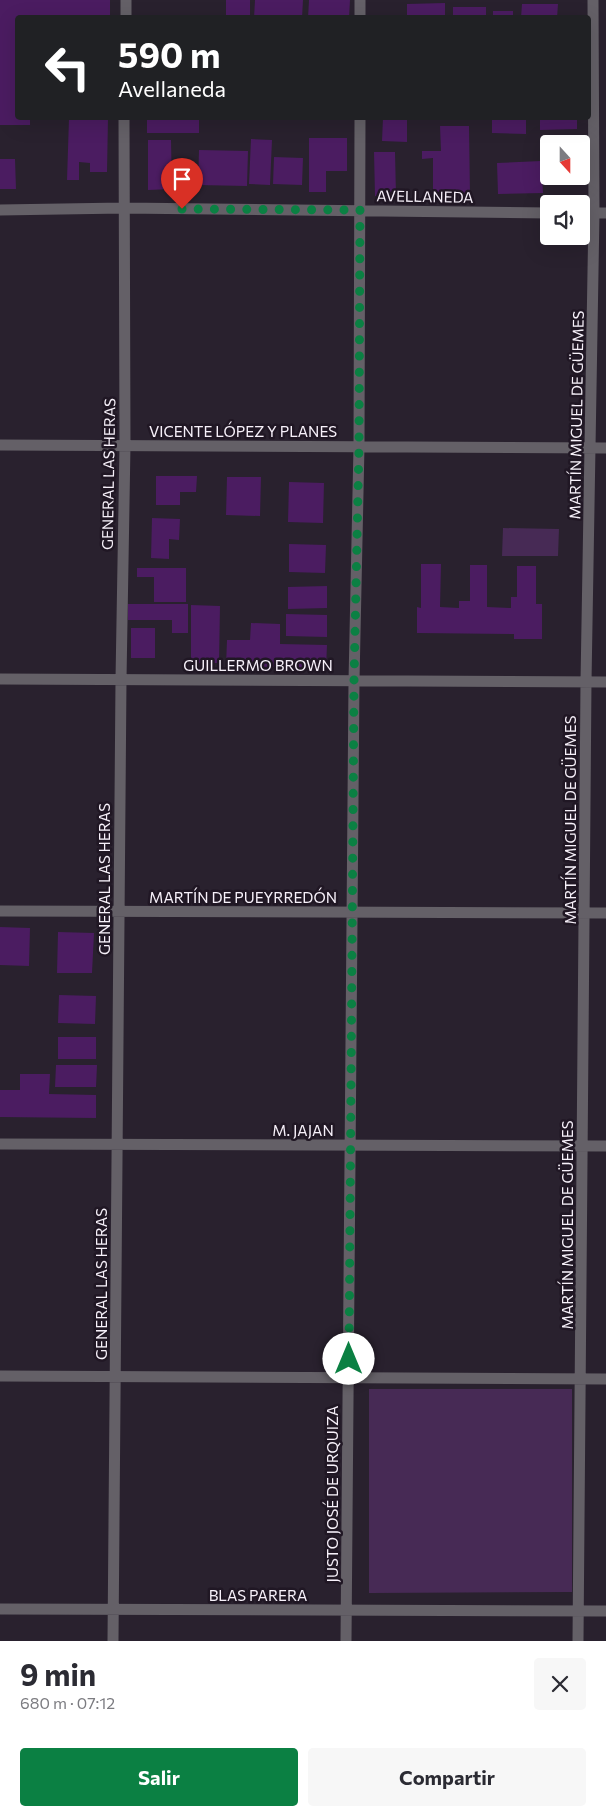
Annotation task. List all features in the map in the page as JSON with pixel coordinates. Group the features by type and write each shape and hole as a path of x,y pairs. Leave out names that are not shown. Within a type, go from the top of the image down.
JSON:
{"street":[{"path":"126,0 126,15"},
{"path":"360,0 360,15"},
{"name":"MARTÍN MIGUEL DE GÜEMES","path":"578,1641 586,682 591,448 600,213 592,0"},
{"name":"GENERAL LAS HERAS","path":"113,1641 124,445 124,120"},
{"name":"JUSTO JOSÉ DE URQUIZA","path":"346,1641 354,681 359,446 360,120"},
{"name":"AVELLANEDA","path":"0,210 123,208 540,213"},
{"name":"VICENTE LÓPEZ Y PLANES","path":"0,445 606,448"},
{"name":"GUILLERMO BROWN","path":"0,679 606,682"},
{"name":"MARTÍN DE PUEYRREDÓN","path":"0,910 606,913"},
{"name":"M. JAJAN","path":"0,1144 606,1146"},
{"path":"0,1376 606,1379"},
{"name":"BLAS PARERA","path":"0,1609 606,1611"}],"shaded area":[{"path":"503,528 559,529 558,556 502,556"},
{"path":"369,1389 572,1389 572,1592 369,1593"}],"building":[{"path":"0,0 110,0 110,15 15,15 15,120 30,120 30,125 0,125"},
{"path":"226,0 250,0 250,15 226,15"},
{"path":"255,0 303,0 302,15 254,15"},
{"path":"309,0 350,0 349,15 308,15"},
{"path":"445,3 445,15 407,15 407,4"},
{"path":"522,4 558,4 557,15 521,15"},
{"path":"453,7 486,7 486,15 453,15"},
{"path":"493,11 513,11 513,15 493,15"},
{"path":"69,120 108,120 107,172 90,172 90,163 79,162 79,180 67,180"},
{"path":"147,120 199,120 199,133 147,133"},
{"path":"383,120 407,120 407,142 382,141"},
{"path":"492,120 526,120 526,134 492,133"},
{"path":"540,120 577,120 577,129 540,130"},
{"path":"440,126 469,126 470,195 433,196 433,158 422,159 422,151 441,151"},
{"path":"309,138 347,138 347,171 326,171 326,192 309,192"},
{"path":"251,139 272,140 270,185 249,184"},
{"path":"148,140 171,140 172,189 148,190"},
{"path":"199,150 248,151 247,186 198,185"},
{"path":"374,152 395,152 396,195 375,196"},
{"path":"274,157 303,158 302,185 273,184"},
{"path":"0,159 15,159 16,189 0,189"},
{"path":"540,161 540,185 542,185 543,193 498,194 497,163"},
{"path":"156,476 197,476 196,492 180,492 180,505 156,505"},
{"path":"227,477 261,477 260,516 226,515"},
{"path":"289,482 324,483 323,523 288,522"},
{"path":"152,518 180,519 179,540 169,539 169,559 151,558"},
{"path":"289,544 326,545 325,573 289,572"},
{"path":"421,564 441,564 440,607 459,608 459,601 470,601 470,565 487,565 487,607 511,608 511,597 517,597 517,566 536,566 536,604 542,604 542,639 514,639 514,634 417,633 417,607 421,608"},
{"path":"137,568 186,568 186,602 154,602 154,577 137,577"},
{"path":"327,586 327,608 288,609 288,587"},
{"path":"128,604 188,604 188,633 172,633 172,620 128,620"},
{"path":"191,605 220,606 219,663 191,663"},
{"path":"286,614 327,615 327,637 286,636"},
{"path":"251,623 280,624 280,644 327,645 326,668 226,666 227,640 250,640"},
{"path":"131,628 155,628 155,658 131,658"},
{"path":"0,927 30,928 29,966 0,965"},
{"path":"58,932 94,933 92,973 57,973"},
{"path":"59,995 96,996 95,1024 58,1023"},
{"path":"58,1037 96,1037 96,1059 58,1059"},
{"path":"56,1065 97,1065 96,1087 55,1087"},
{"path":"20,1074 50,1074 49,1094 96,1095 96,1118 0,1117 0,1090 20,1090"}],"route":[{"path":"182,209 360,210 349,1359"}]}
